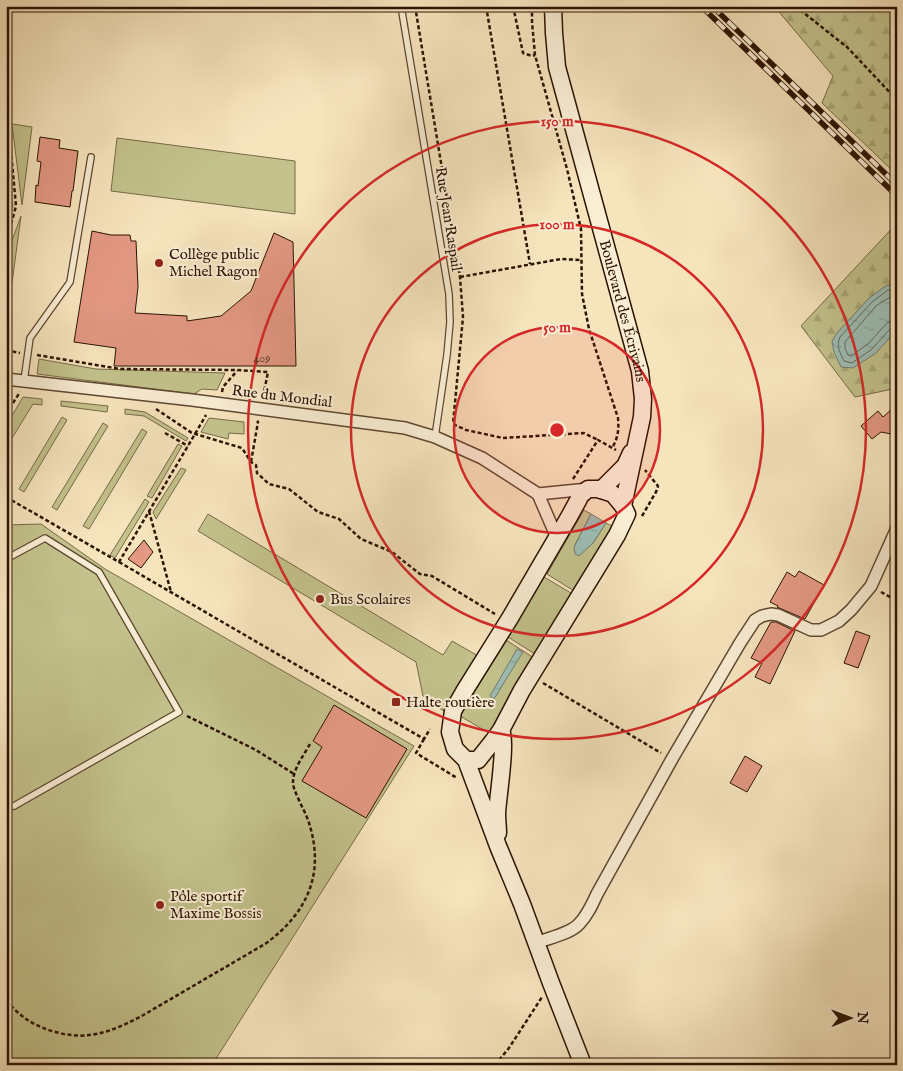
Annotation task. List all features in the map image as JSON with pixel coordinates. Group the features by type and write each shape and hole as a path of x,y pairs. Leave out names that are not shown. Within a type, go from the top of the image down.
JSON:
{"main road":[{"name":"Boulevard des Écrivains","path":"553,6 557,67 640,371 643,399 637,442"},
{"path":"583,1065 466,760 456,749 450,732 453,711 510,618 581,494 594,490 625,466 637,442"},
{"path":"623,506 637,442"},
{"path":"466,760 478,760 501,730 527,682 617,535 627,514 613,494 594,490"},
{"path":"498,846 497,812 503,746 501,730"}],"street":[{"name":"Rue du Mondial","path":"6,379 192,400 405,428 435,437 482,458 538,494"},
{"path":"557,538 538,494 594,490"},
{"path":"536,943 570,931 589,912 597,894 672,759 755,620 771,614 778,615 811,630 821,630 838,621 851,610 871,586 897,528"}],"lane":[{"name":"Rue Jean Raspail","path":"401,6 449,294 450,322 447,355 435,437"},
{"path":"24,381 30,338 70,282 91,157"},
{"path":"6,559 45,538 98,572 179,712 14,806"}],"path":[{"path":"415,6 460,277 463,317 454,424 466,430 503,438 584,433 617,451"},
{"path":"486,6 530,264"},
{"path":"513,6 523,53 535,55"},
{"path":"532,6 535,55 582,229 582,294 589,329 618,418 617,440 612,448"},
{"path":"795,6 847,47 897,100"},
{"path":"6,119 8,119 16,206 6,243"},
{"path":"460,277 561,259 581,260"},
{"path":"6,350 120,369 268,372"},
{"path":"6,414 20,392 28,393"},
{"path":"162,408 154,407 195,434 242,448 251,462 256,465 257,473 269,484 288,489 318,512 339,518 361,539 392,552 420,574 432,576 498,616"},
{"path":"119,562 206,414 212,415"},
{"path":"251,462 258,422"},
{"path":"165,433 188,446"},
{"path":"571,481 598,440"},
{"path":"6,497 424,739 430,729"},
{"path":"149,511 171,592"},
{"path":"871,586 897,601"},
{"path":"542,682 672,759"},
{"path":"179,712 256,750 294,774"},
{"path":"6,1001 27,1020 56,1032 88,1036 102,1033 140,1017 265,944 279,933 302,906 311,888 314,873 313,837 309,821 292,784 294,774 310,744"},
{"path":"495,1065 509,1048 551,983"}],"green space":[{"path":"774,6 897,6 897,175 822,103 833,76"},
{"path":"12,124 32,127 22,205"},
{"path":"117,138 295,161 295,214 111,191"},
{"path":"6,139 13,206 6,227"},
{"path":"21,216 6,328 6,257"},
{"path":"897,223 897,388 855,397 801,326"},
{"path":"39,359 96,369 225,373 217,390 202,389 194,394 37,374"},
{"path":"23,397 42,399 42,405 33,404 6,448 6,426"},
{"path":"61,401 108,406 107,412 61,406"},
{"path":"125,409 145,412 188,438 186,441 144,416 125,414"},
{"path":"62,417 67,420 24,492 19,489"},
{"path":"209,418 244,422 244,434 229,433 228,439 201,432"},
{"path":"103,423 108,426 57,510 52,507"},
{"path":"142,429 147,432 89,529 83,526"},
{"path":"178,444 182,446 152,498 147,496"},
{"path":"181,468 186,470 156,519 153,512"},
{"path":"145,499 149,502 115,558 110,555"},
{"path":"584,510 591,514 575,545 593,543 606,523 612,526 574,591 547,574"},
{"path":"208,514 443,655 452,641 480,657 448,713 430,703 423,696 416,662 198,531"},
{"name":"Pôle sportif Maxime Bossis","path":"41,524 105,569 414,746 212,1065 6,1065 6,525"},
{"path":"544,577 571,593 535,654 508,637"},
{"path":"506,640 534,658 489,733 460,716"}],"water":[{"path":"887,285 897,286 897,330 876,353 853,368 841,367 834,352 832,341 869,298"},
{"path":"591,514 606,523 593,543 579,556 575,554 574,547"},
{"path":"517,649 523,652 494,699 490,696"}],"building":[{"path":"40,137 60,140 59,148 78,151 70,207 35,202 36,185 38,186 41,162 37,161"},
{"path":"92,231 111,235 130,235 131,241 136,241 138,287 135,313 187,316 187,321 221,316 251,291 274,233 293,242 296,366 114,366 116,348 74,342"},
{"path":"892,409 897,415 897,429 891,434 881,432 872,439 861,426 878,411 883,417"},
{"path":"144,540 153,552 141,568 128,559"},
{"path":"799,571 824,585 805,619 770,602 787,572 795,577"},
{"path":"771,622 776,622 795,631 770,684 755,677 762,663 751,658"},
{"path":"856,631 870,636 858,668 844,663"},
{"path":"334,705 407,749 366,818 302,781 322,747 313,741"},
{"path":"745,756 762,766 747,792 730,783"}],"railway":[{"path":"701,6 897,196"},
{"path":"712,6 892,180"}],"place":[{"name":"Collège public Michel Ragon","path":"159,263"},
{"name":"Bus Scolaires","path":"320,599"},
{"name":"Halte routière","path":"396,702"},
{"name":"Pôle sportif Maxime Bossis","path":"160,905"}]}
